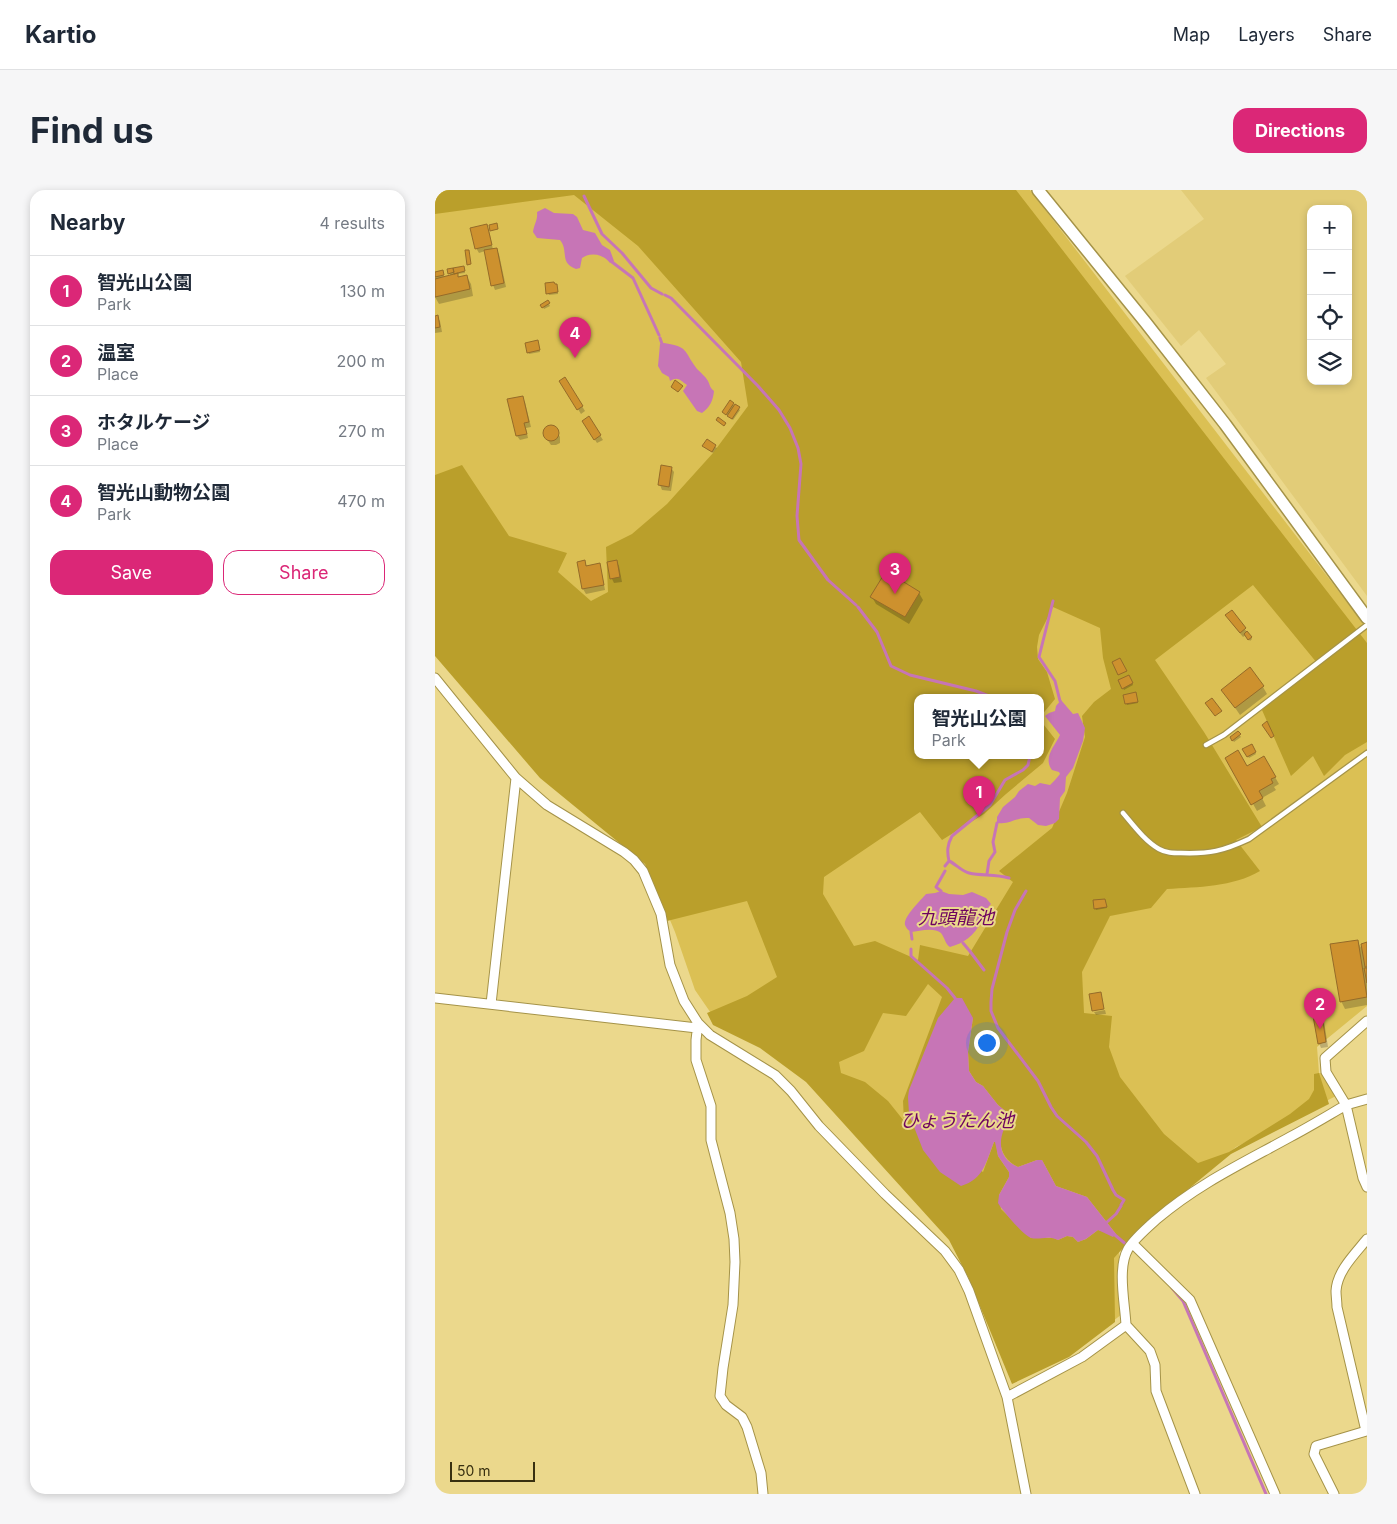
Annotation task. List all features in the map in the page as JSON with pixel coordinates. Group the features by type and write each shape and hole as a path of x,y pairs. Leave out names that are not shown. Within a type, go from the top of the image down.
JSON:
{"street":[{"path":"1038,190 1147,323 1225,424 1367,618"},
{"path":"435,678 516,778 547,805 624,852 643,870 661,914 670,965 684,1001 697,1026 775,1075 791,1091 819,1126 885,1194 945,1251 959,1270 969,1291 1007,1397 1026,1494"},
{"path":"491,1004 516,778"},
{"path":"435,998 697,1026"},
{"path":"1367,1021 1325,1058 1326,1072 1346,1105 1363,1178 1367,1187"},
{"path":"697,1026 696,1060 711,1106 711,1140 730,1213 734,1239 733,1306 720,1396 725,1405 743,1417 761,1473 763,1494"},
{"path":"1195,1494 1156,1391 1155,1365 1150,1351 1126,1325 1123,1269 1131,1247 1147,1227 1178,1201 1223,1173 1346,1105 1367,1099"},
{"path":"1334,1494 1314,1454 1316,1446 1366,1431 1337,1307 1336,1291 1338,1280 1347,1264 1367,1239"},
{"path":"1131,1247 1190,1300 1275,1494"},
{"path":"1007,1397 1082,1357 1126,1325"}],"lane":[{"path":"1206,746 1224,735 1367,625"},
{"path":"1123,813 1146,839 1166,853 1201,854 1213,852 1235,846 1249,839 1367,753"}],"shaded area":[{"path":"435,190 1030,190 1367,628 1367,1006 1317,1047 1319,1073 1325,1073 1336,1096 1236,1147 1145,1222 1119,1250 1122,1314 1075,1351 949,1234 806,1075 715,1019 695,990 675,932 645,860 435,652"},
{"path":"435,190 1016,190 1367,643 1367,742 1345,755 1324,776 1313,756 1291,776 1262,710 1317,663 1253,585 1155,660 1204,732 1262,827 1236,840 1260,871 1227,883 1203,887 1167,889 1151,908 1110,916 1082,972 1084,1013 1112,1016 1109,1047 1120,1077 1164,1134 1198,1163 1229,1152 1290,1114 1309,1099 1314,1090 1314,1074 1319,1073 1329,1104 1231,1154 1141,1228 1114,1258 1115,1322 1069,1357 1012,1384 968,1277 949,1240 806,1082 760,1048 713,1025 707,1013 747,996 777,977 747,901 667,921 645,864 540,778 435,656 435,475 462,465 509,536 567,553 558,572 591,601 608,592 606,547 632,534 667,504 713,453 748,406 741,362 638,246 574,195 435,214","holes":["1053,607 1100,628 1103,658 1111,689 1094,702 1082,716 1085,737 1067,793 1052,828 999,871 1013,882 968,956 920,945 918,960 875,941 854,946 823,894 824,877 920,812 942,840 984,814 1043,763 1055,739 1044,725 1044,759 914,759 914,694 1044,694 1044,712 1055,699 1047,672 1038,659 1037,647 1039,635","928,984 942,997 903,1101 904,1121 888,1101 865,1082 841,1073 839,1062 864,1051 883,1013 906,1016","973,1018 968,1052 969,1071 976,1082 983,1086 998,1105 1013,1117 1004,1128 1001,1136 1001,1147 1005,1157 1018,1167 1042,1160 1056,1186 1087,1197 1116,1234 1098,1230 1086,1239 1078,1242 1073,1237 1067,1236 1058,1240 1054,1238 1031,1238 1001,1209 999,1195 1009,1177 1009,1172 998,1156 996,1142 994,1142 983,1172 915,1125 909,1114"]},
{"path":"1181,190 1367,190 1367,596 1206,378 1226,364 1199,330 1181,346 1125,276 1204,219"}],"water":[{"path":"545,208 554,213 573,214 577,217 583,230 595,233 602,245 610,250 614,261 610,263 600,256 589,255 582,258 580,268 576,269 571,266 566,260 563,244 560,240 537,238 533,232 537,212"},
{"path":"660,344 678,346 685,350 714,391 711,404 702,413 697,411 683,391 687,385 677,379 670,381 669,377 662,373 658,366"},
{"path":"1061,700 1073,714 1078,713 1085,728 1083,741 1073,768 1066,777 1065,791 1060,798 1059,819 1055,823 1046,826 1038,825 1029,818 997,823 997,817 1003,807 1028,784 1035,786 1040,783 1050,785 1060,774 1052,770 1049,757 1060,735 1045,716 1055,711 1056,706"},
{"name":"九頭龍池","path":"941,891 949,894 963,895 972,892 986,898 991,904 972,935 950,947 938,931 911,932 905,925 909,913 926,894"},
{"name":"ひょうたん池","path":"955,998 962,998 973,1018 968,1052 969,1071 976,1082 983,1086 998,1105 1013,1117 1014,1122 1010,1128 1004,1129 1002,1135 1002,1152 1008,1161 1018,1167 1042,1160 1056,1186 1087,1197 1116,1234 1113,1237 1098,1230 1086,1239 1078,1242 1073,1237 1067,1236 1058,1240 1027,1236 998,1203 999,1195 1009,1177 1009,1172 998,1156 995,1142 983,1169 975,1179 961,1186 940,1172 923,1150 909,1114 909,1090 938,1018"}],"building":[{"path":"497,223 498,229 490,231 489,225"},
{"path":"487,224 492,245 475,249 470,228"},
{"path":"497,248 504,283 491,286 484,250"},
{"path":"465,250 469,250 471,264 467,265"},
{"path":"464,266 465,271 454,274 453,268"},
{"path":"453,268 454,272 448,274 447,269"},
{"path":"443,270 444,275 435,277 435,272"},
{"path":"458,273 458,277 467,275 470,289 435,297 435,279"},
{"path":"554,282 557,284 558,292 546,294 545,283"},
{"path":"548,300 550,303 542,308 540,305"},
{"path":"438,315 440,327 435,328 435,316"},
{"path":"538,340 540,350 527,353 525,343"},
{"path":"565,377 583,406 577,410 559,381"},
{"path":"675,380 683,386 678,392 671,387"},
{"path":"523,396 529,422 524,423 527,434 516,436 507,399"},
{"path":"730,400 734,403 726,415 722,412"},
{"path":"735,404 740,407 732,419 727,416"},
{"path":"589,416 601,435 594,440 582,421"},
{"path":"718,417 726,423 724,426 716,420"},
{"path":"551,425 559,433 551,441 543,433"},
{"path":"707,439 716,445 712,452 702,446"},
{"path":"661,465 672,467 669,487 658,485"},
{"path":"585,560 586,566 600,563 604,585 582,589 577,562"},
{"path":"617,560 620,577 610,579 607,562"},
{"path":"886,571 920,592 905,617 870,597"},
{"path":"1232,610 1246,628 1240,633 1225,615"},
{"path":"1247,631 1252,637 1248,640 1244,634"},
{"path":"1120,658 1127,671 1118,675 1112,662"},
{"path":"1250,667 1264,686 1235,708 1221,690"},
{"path":"1129,675 1133,683 1122,689 1118,680"},
{"path":"1136,692 1138,702 1125,704 1123,695"},
{"path":"1212,698 1222,711 1215,716 1205,703"},
{"path":"1267,721 1274,736 1271,738 1262,725"},
{"path":"1238,731 1241,734 1232,741 1230,737"},
{"path":"1252,744 1256,752 1247,757 1242,749"},
{"path":"1238,750 1247,766 1264,756 1276,777 1271,779 1273,783 1259,791 1263,798 1251,805 1225,758"},
{"path":"1105,899 1107,907 1094,909 1093,900"},
{"path":"1358,940 1367,997 1340,1002 1330,944"},
{"path":"1367,942 1367,967 1365,967 1361,944"},
{"path":"1364,968 1367,968 1367,983"},
{"path":"1101,992 1104,1009 1092,1011 1089,994"},
{"path":"1322,1015 1326,1042 1318,1044 1313,1016"}],"waterway":[{"path":"584,196 602,234 622,253 651,288 662,294"},
{"path":"612,262 633,278 659,335"},
{"path":"665,295 671,298 758,386 779,410 790,428 798,448 801,464 797,516 799,540 828,580 856,605"},
{"path":"660,338 662,344"},
{"path":"1053,601 1039,657 1055,681 1060,701"},
{"path":"858,607 877,632 891,666 910,675 984,694"},
{"path":"945,866 949,861 948,849 952,836 990,805 1005,780 1023,770 1028,765 1029,759"},
{"path":"987,874 989,861 995,852 993,842 997,823"},
{"path":"949,861 969,873 1009,878"},
{"path":"941,891 936,887 945,871"},
{"path":"1026,891 1015,910 1007,932 992,989 991,1011 998,1028 1038,1081 1057,1116 1086,1142 1097,1156 1116,1195 1124,1200 1121,1205"},
{"path":"911,932 912,939"},
{"path":"963,943 968,949"},
{"path":"911,949 911,956 947,988 955,998"},
{"path":"969,950 984,970"},
{"path":"1107,1222 1116,1214 1121,1206"},
{"path":"1115,1235 1128,1246"},
{"path":"1172,1288 1183,1301 1266,1494"}],"place":[{"name":"智光山動物公園","path":"575,358"},
{"name":"ホタルケージ","path":"895,594"},
{"name":"智光山公園","path":"979,817"},
{"name":"温室","path":"1320,1029"}]}
